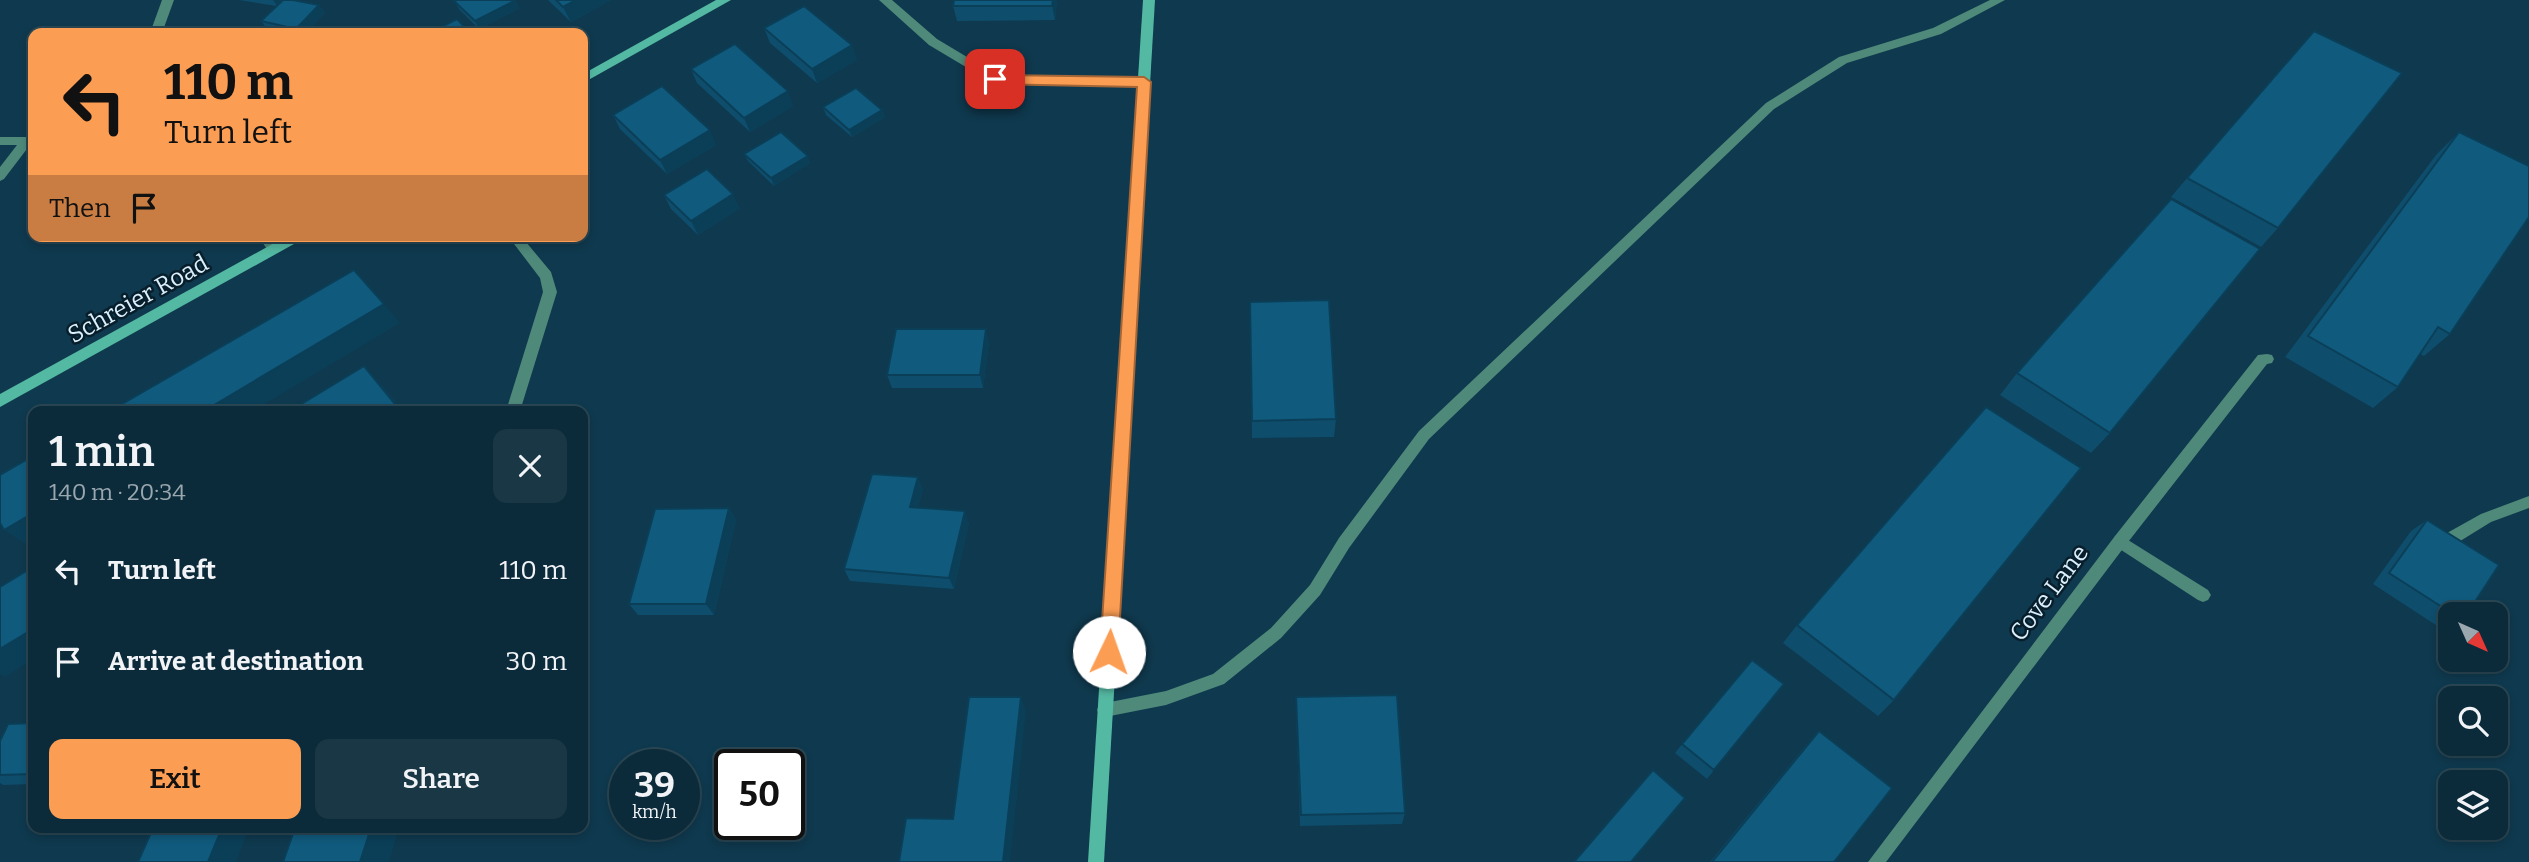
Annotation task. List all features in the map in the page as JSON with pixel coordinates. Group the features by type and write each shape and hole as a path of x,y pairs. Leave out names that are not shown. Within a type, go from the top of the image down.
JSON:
{"main road":[{"path":"588,76 725,0"},
{"path":"1096,862 1149,0"},
{"name":"Schreier Road","path":"0,401 287,242"}],"street":[{"path":"158,28 168,0"},
{"path":"885,0 933,42 995,79 1144,82"},
{"path":"1105,710 1166,698 1218,679 1276,633 1315,590 1344,543 1424,435 1770,106 1843,60 1937,31 1999,0"},
{"path":"0,141 27,141 0,176"},
{"path":"269,242 274,249"},
{"path":"515,406 550,292 546,276 519,242"},
{"name":"Cove Lane","path":"1876,862 2120,541 2263,359 2267,359"},
{"path":"2452,538 2486,518 2529,502"},
{"path":"2120,541 2203,595"}],"building":[{"path":"283,0 319,5 297,28 261,21"},
{"path":"516,0 475,21 454,1"},
{"path":"556,0 576,0 563,7"},
{"path":"954,0 1053,0 1052,6 953,6"},
{"path":"804,6 852,45 812,69 764,28"},
{"path":"457,19 465,28 439,28"},
{"path":"2314,31 2402,73 2278,228 2187,178"},
{"path":"735,44 788,91 744,118 691,69"},
{"path":"662,86 710,130 660,160 613,115"},
{"path":"856,88 882,110 849,130 823,107"},
{"path":"781,132 808,156 771,178 744,154"},
{"path":"2459,132 2529,166 2529,217 2450,334 2438,327 2398,387 2308,336"},
{"path":"707,169 733,194 691,221 664,195"},
{"path":"2171,199 2260,249 2110,433 2017,373"},
{"path":"354,270 384,304 212,406 119,406"},
{"path":"1329,300 1336,419 1252,421 1250,302"},
{"path":"896,329 986,329 980,375 887,375"},
{"path":"364,366 395,404 392,406 298,406"},
{"path":"1986,407 2081,468 1894,700 1797,625"},
{"path":"28,459 28,516 4,530 0,523 0,475"},
{"path":"872,474 918,477 910,507 965,511 949,578 844,569"},
{"path":"729,508 706,604 629,604 655,509"},
{"path":"2427,520 2499,565 2475,602 2438,602 2438,604 2389,573"},
{"path":"28,570 28,632 0,649 0,587"},
{"path":"1752,660 1784,684 1714,770 1682,744"},
{"path":"1397,695 1405,813 1301,815 1296,697"},
{"path":"969,697 1021,697 1003,862 899,862 906,818 953,819"},
{"path":"28,723 28,774 0,775 0,741 8,724"},
{"path":"1819,731 1892,788 1834,862 1712,862"},
{"path":"1653,770 1685,798 1631,862 1574,862"},
{"path":"151,833 220,833 208,862 138,862"},
{"path":"293,833 369,833 360,862 283,862"}],"route":[{"path":"995,79 1144,82 1109,652"}]}
